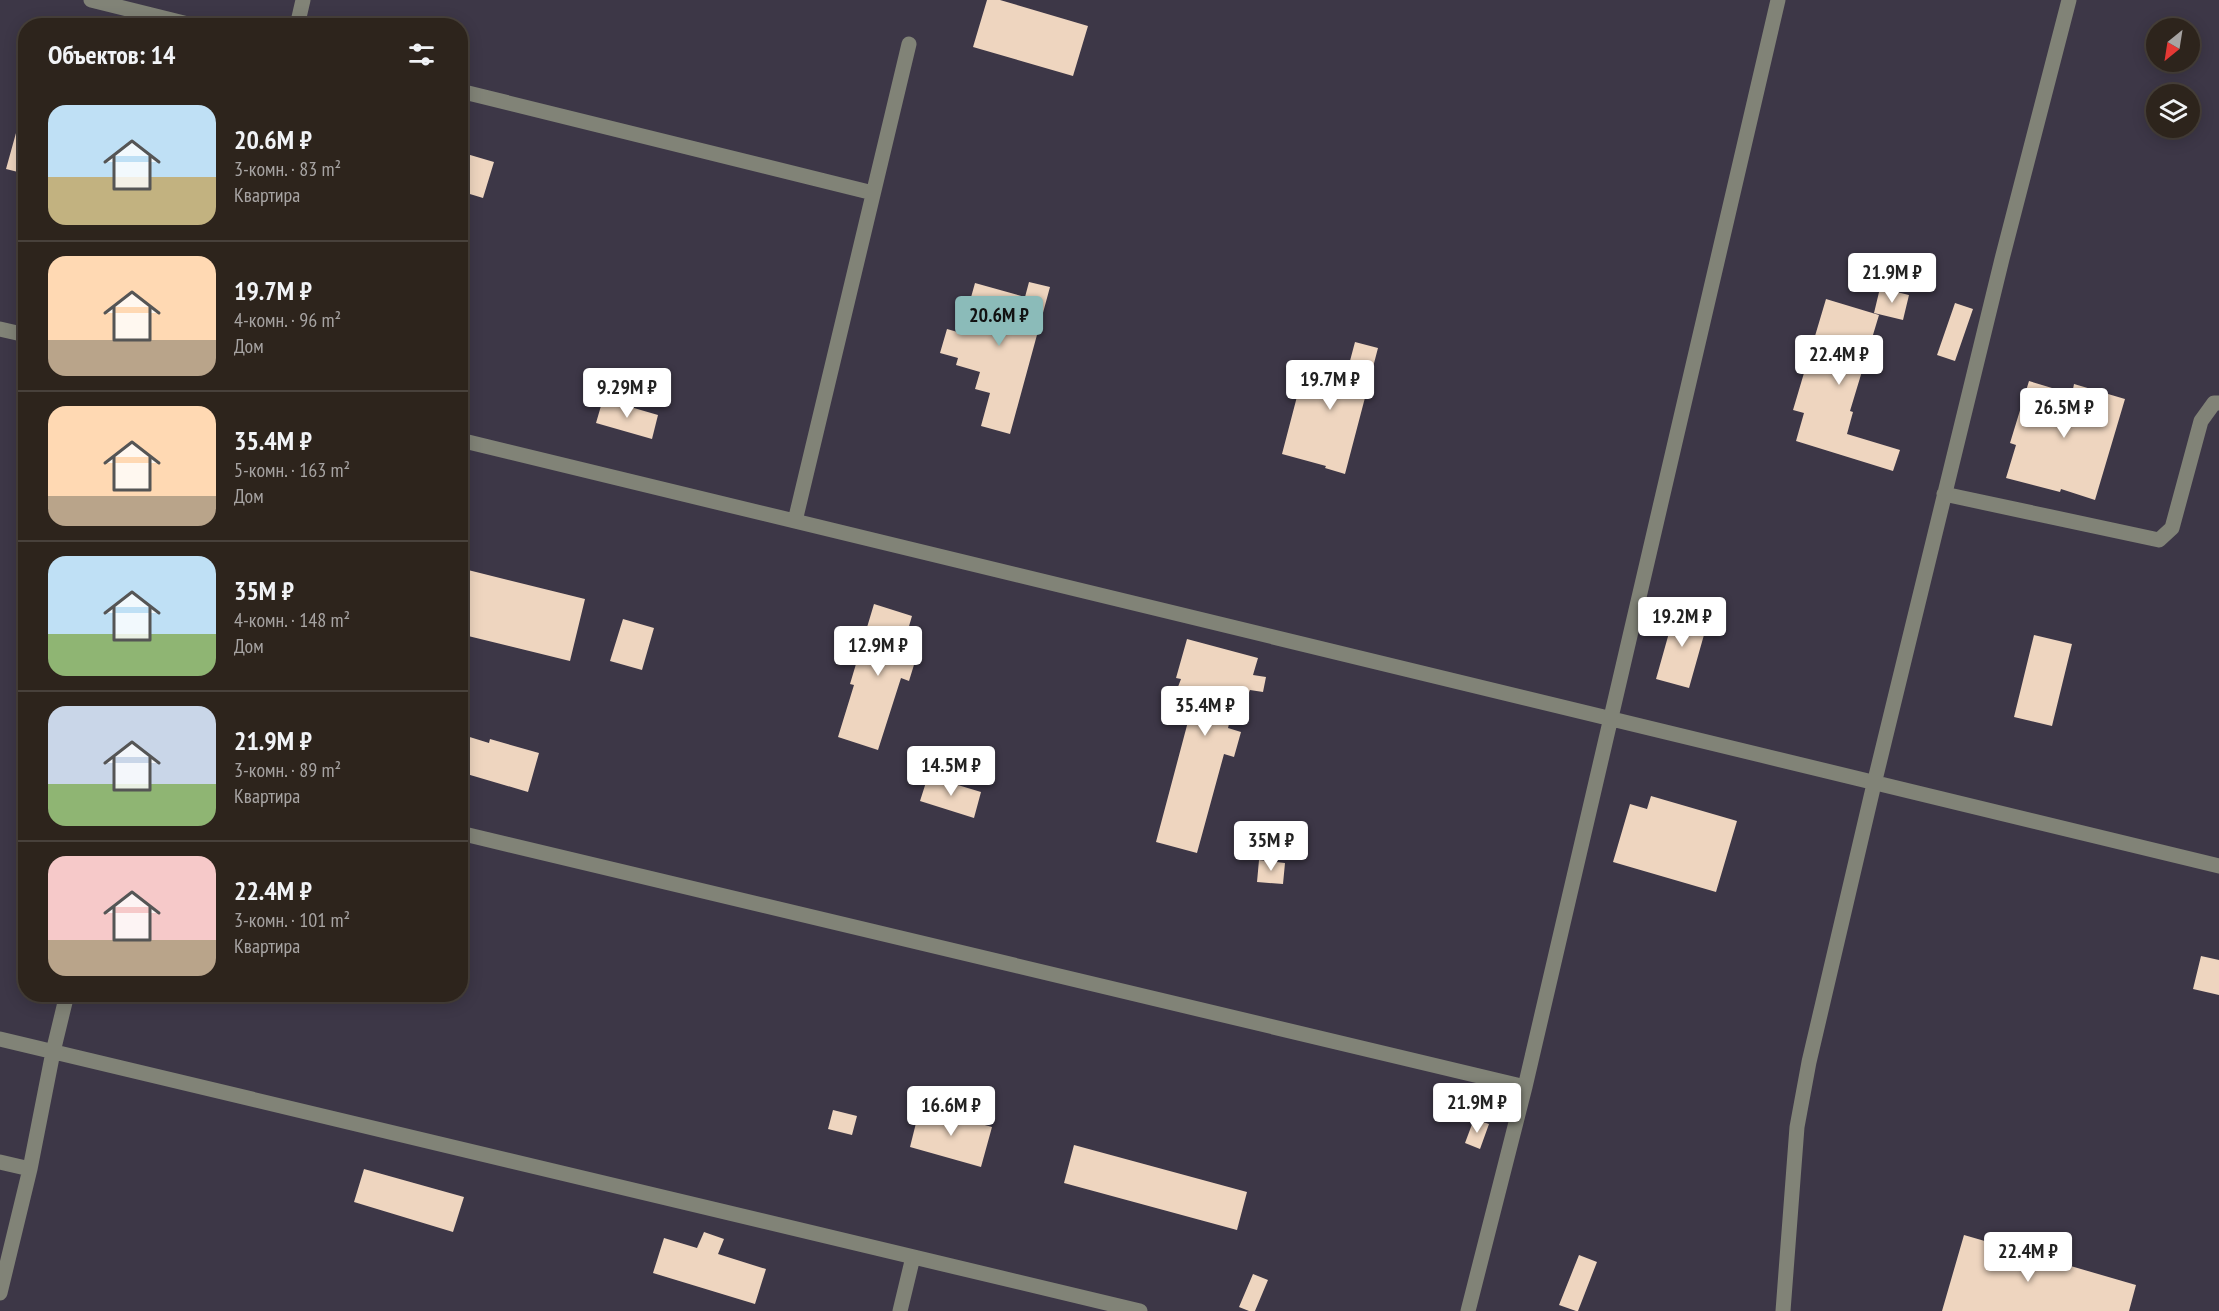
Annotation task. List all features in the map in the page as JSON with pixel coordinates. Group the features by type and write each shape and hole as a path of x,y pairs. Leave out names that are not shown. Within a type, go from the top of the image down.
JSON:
{"lane":[{"path":"91,0 164,18"},
{"path":"299,18 303,0"},
{"path":"1468,1311 1525,1087 1778,0"},
{"path":"1783,1311 1797,1127 1805,1084 1944,494 2069,0"},
{"path":"795,521 909,44"},
{"path":"468,93 873,193"},
{"path":"0,329 18,334"},
{"path":"1944,494 2159,540 2172,528 2201,421 2214,403 2219,403"},
{"path":"468,442 2219,866"},
{"path":"468,835 1525,1087"},
{"path":"0,1293 30,1169 65,1002"},
{"path":"0,1039 1140,1311"},
{"path":"0,1162 30,1169"},
{"path":"900,1311 913,1257"}],"shaded area":[{"path":"0,0 2219,0 2219,1311 0,1311"}],"building":[{"path":"987,0 1000,0 1088,26 1073,76 973,47"},
{"path":"18,126 18,172 6,169"},
{"path":"468,154 494,162 483,198 468,193"},
{"path":"1029,282 1050,287 1010,434 981,426 990,393 975,389 980,372 956,365 958,358 940,353 947,329 961,333 975,283 1025,297"},
{"path":"1880,288 1909,295 1903,320 1874,313"},
{"path":"1826,299 1879,315 1850,411 1853,412 1847,434 1900,450 1893,471 1796,441 1804,413 1793,410"},
{"path":"1955,303 1973,309 1955,361 1937,355"},
{"path":"1355,342 1378,348 1345,474 1325,468 1326,466 1282,454 1306,362 1347,372"},
{"path":"2029,381 2072,394 2074,384 2125,399 2095,500 2061,489 2060,492 2006,478 2016,445 2010,443"},
{"path":"603,399 658,415 652,439 596,423"},
{"path":"468,570 585,599 570,661 468,636"},
{"path":"874,604 912,616 902,650 917,655 909,681 901,678 878,750 838,737 854,685 850,684"},
{"path":"1676,608 1709,617 1689,688 1656,679"},
{"path":"623,619 654,628 642,670 610,661"},
{"path":"2034,635 2072,644 2052,726 2014,717"},
{"path":"1187,639 1258,658 1253,675 1266,677 1263,692 1250,690 1248,695 1237,692 1228,728 1241,732 1234,757 1224,754 1197,853 1156,842 1194,699 1176,692 1181,679 1176,678"},
{"path":"468,736 489,743 490,739 539,753 528,792 468,774"},
{"path":"928,776 981,792 974,818 920,801"},
{"path":"1651,796 1737,821 1716,892 1613,862 1630,804 1647,809"},
{"path":"1259,860 1285,863 1283,884 1257,882"},
{"path":"2201,956 2219,960 2219,995 2193,989"},
{"path":"920,1107 992,1127 981,1167 910,1147"},
{"path":"833,1110 857,1116 852,1135 828,1129"},
{"path":"1474,1119 1489,1124 1480,1149 1465,1143"},
{"path":"1074,1145 1247,1192 1237,1230 1064,1183"},
{"path":"364,1169 464,1197 453,1232 354,1202"},
{"path":"704,1232 724,1239 718,1254 766,1269 755,1304 653,1273 664,1238 697,1248"},
{"path":"1964,1235 2136,1285 2129,1311 1942,1311"},
{"path":"1579,1255 1597,1262 1578,1311 1576,1311 1559,1305"},
{"path":"1253,1274 1268,1280 1255,1311 1249,1311 1239,1307"}]}
